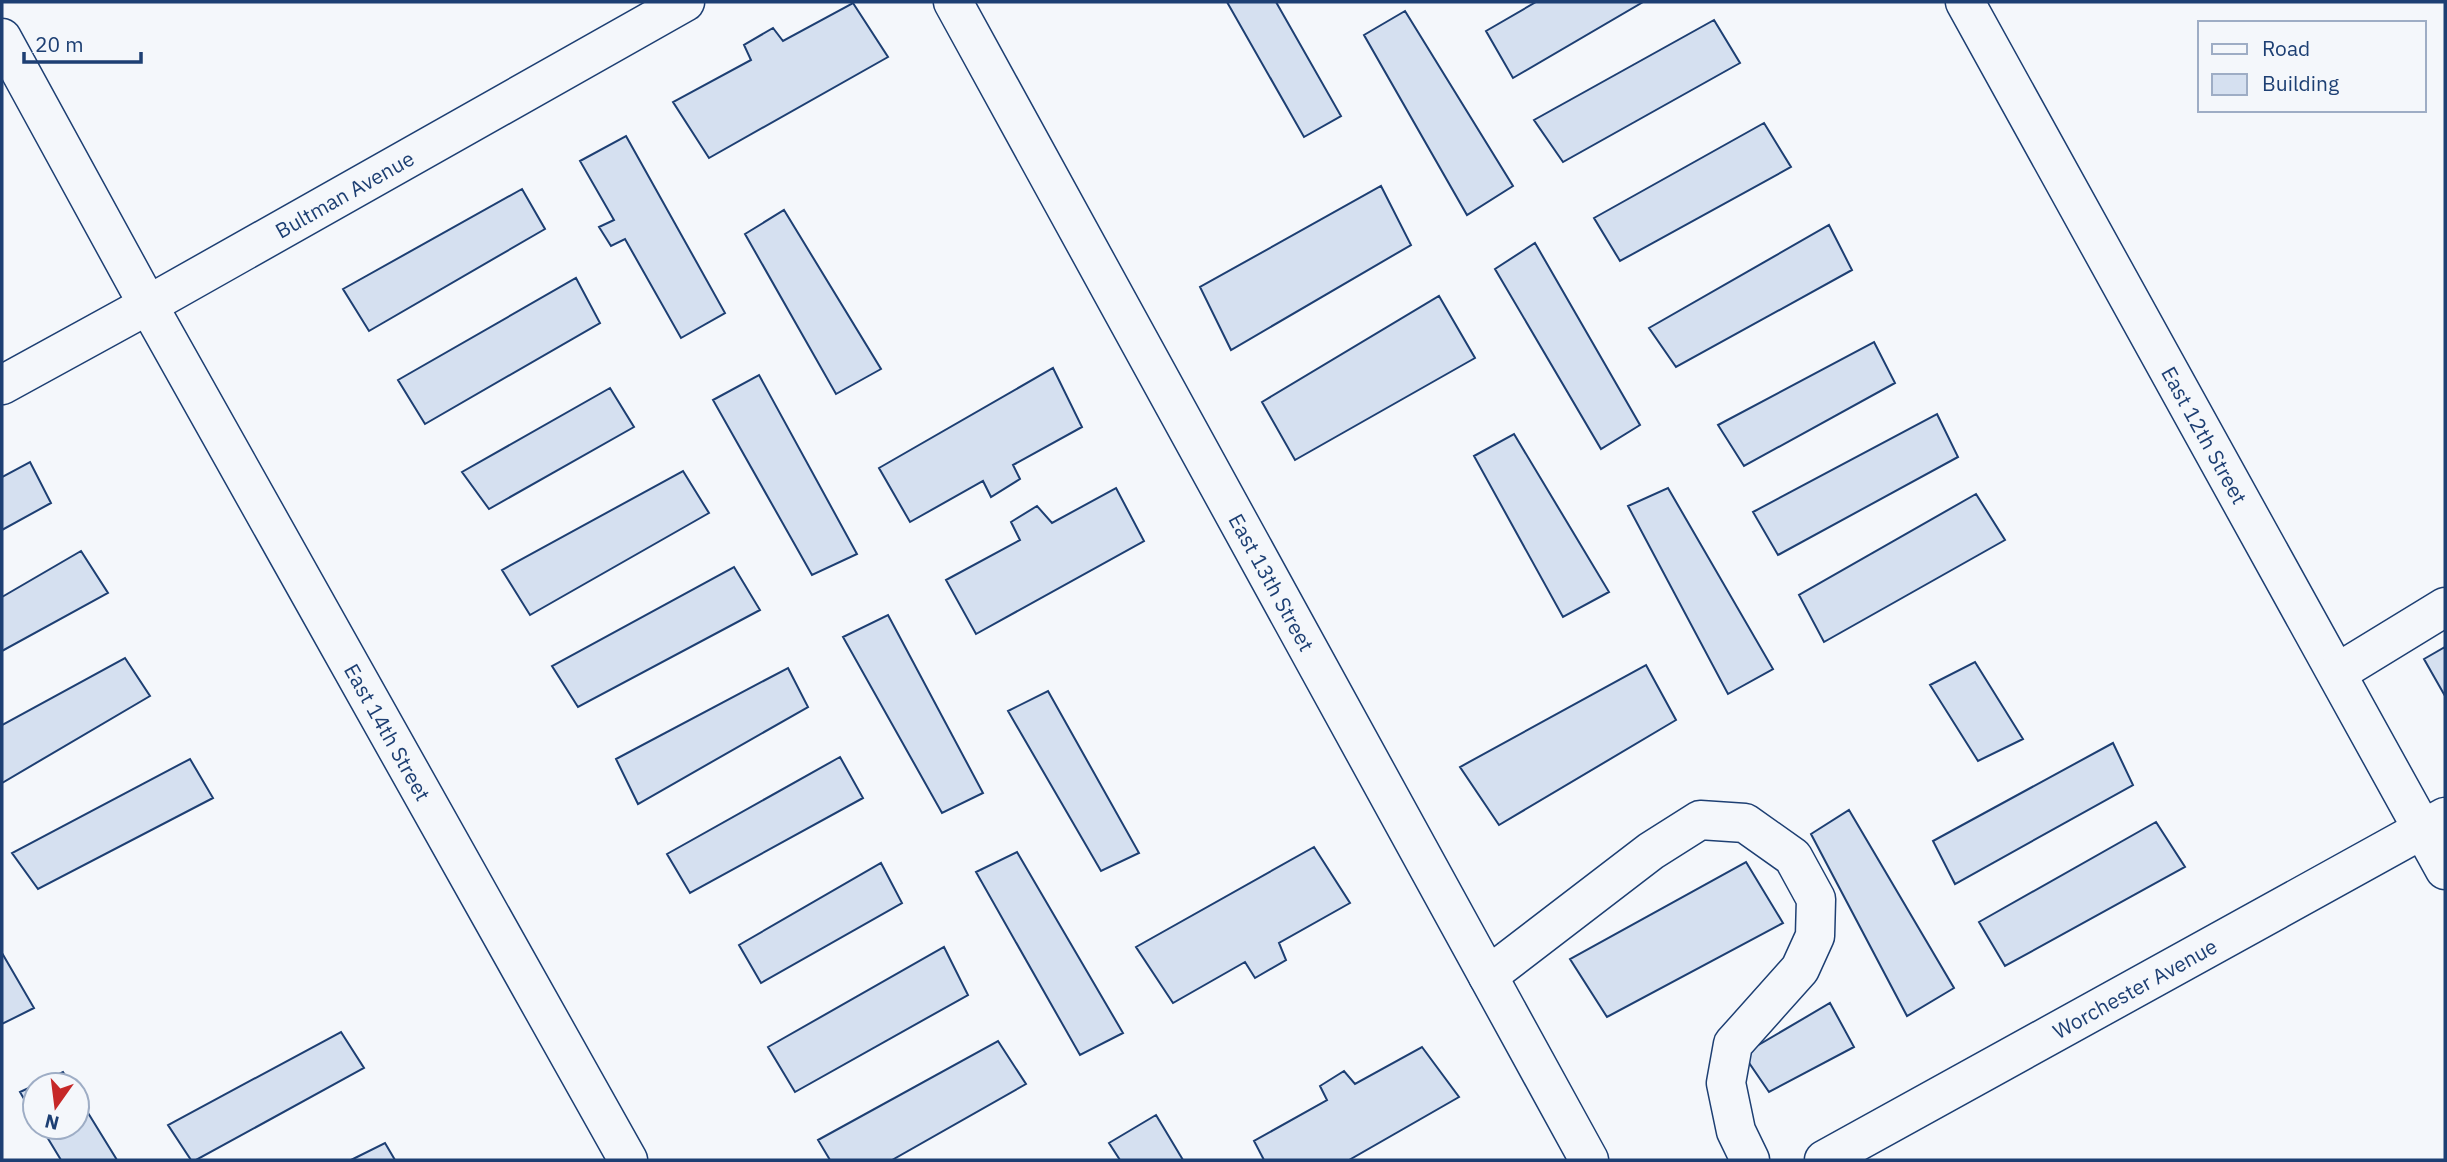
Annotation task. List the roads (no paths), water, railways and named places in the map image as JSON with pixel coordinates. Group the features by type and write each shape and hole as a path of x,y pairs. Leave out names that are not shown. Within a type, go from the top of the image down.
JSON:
{"street":[{"name":"Bultman Avenue","path":"2,385 685,2"},
{"name":"East 13th Street","path":"953,2 1589,1160"},
{"name":"East 12th Street","path":"1965,2 2337,673 2434,823 2445,870"},
{"name":"East 14th Street","path":"2,38 148,305 628,1160"},
{"path":"2337,673 2445,607"},
{"path":"1488,976 1651,851 1700,820 1745,822 1793,857 1816,899 1815,936 1800,969 1733,1044 1726,1083 1736,1131 1750,1160"},
{"name":"Worchester Avenue","path":"1824,1160 2434,823"}]}
